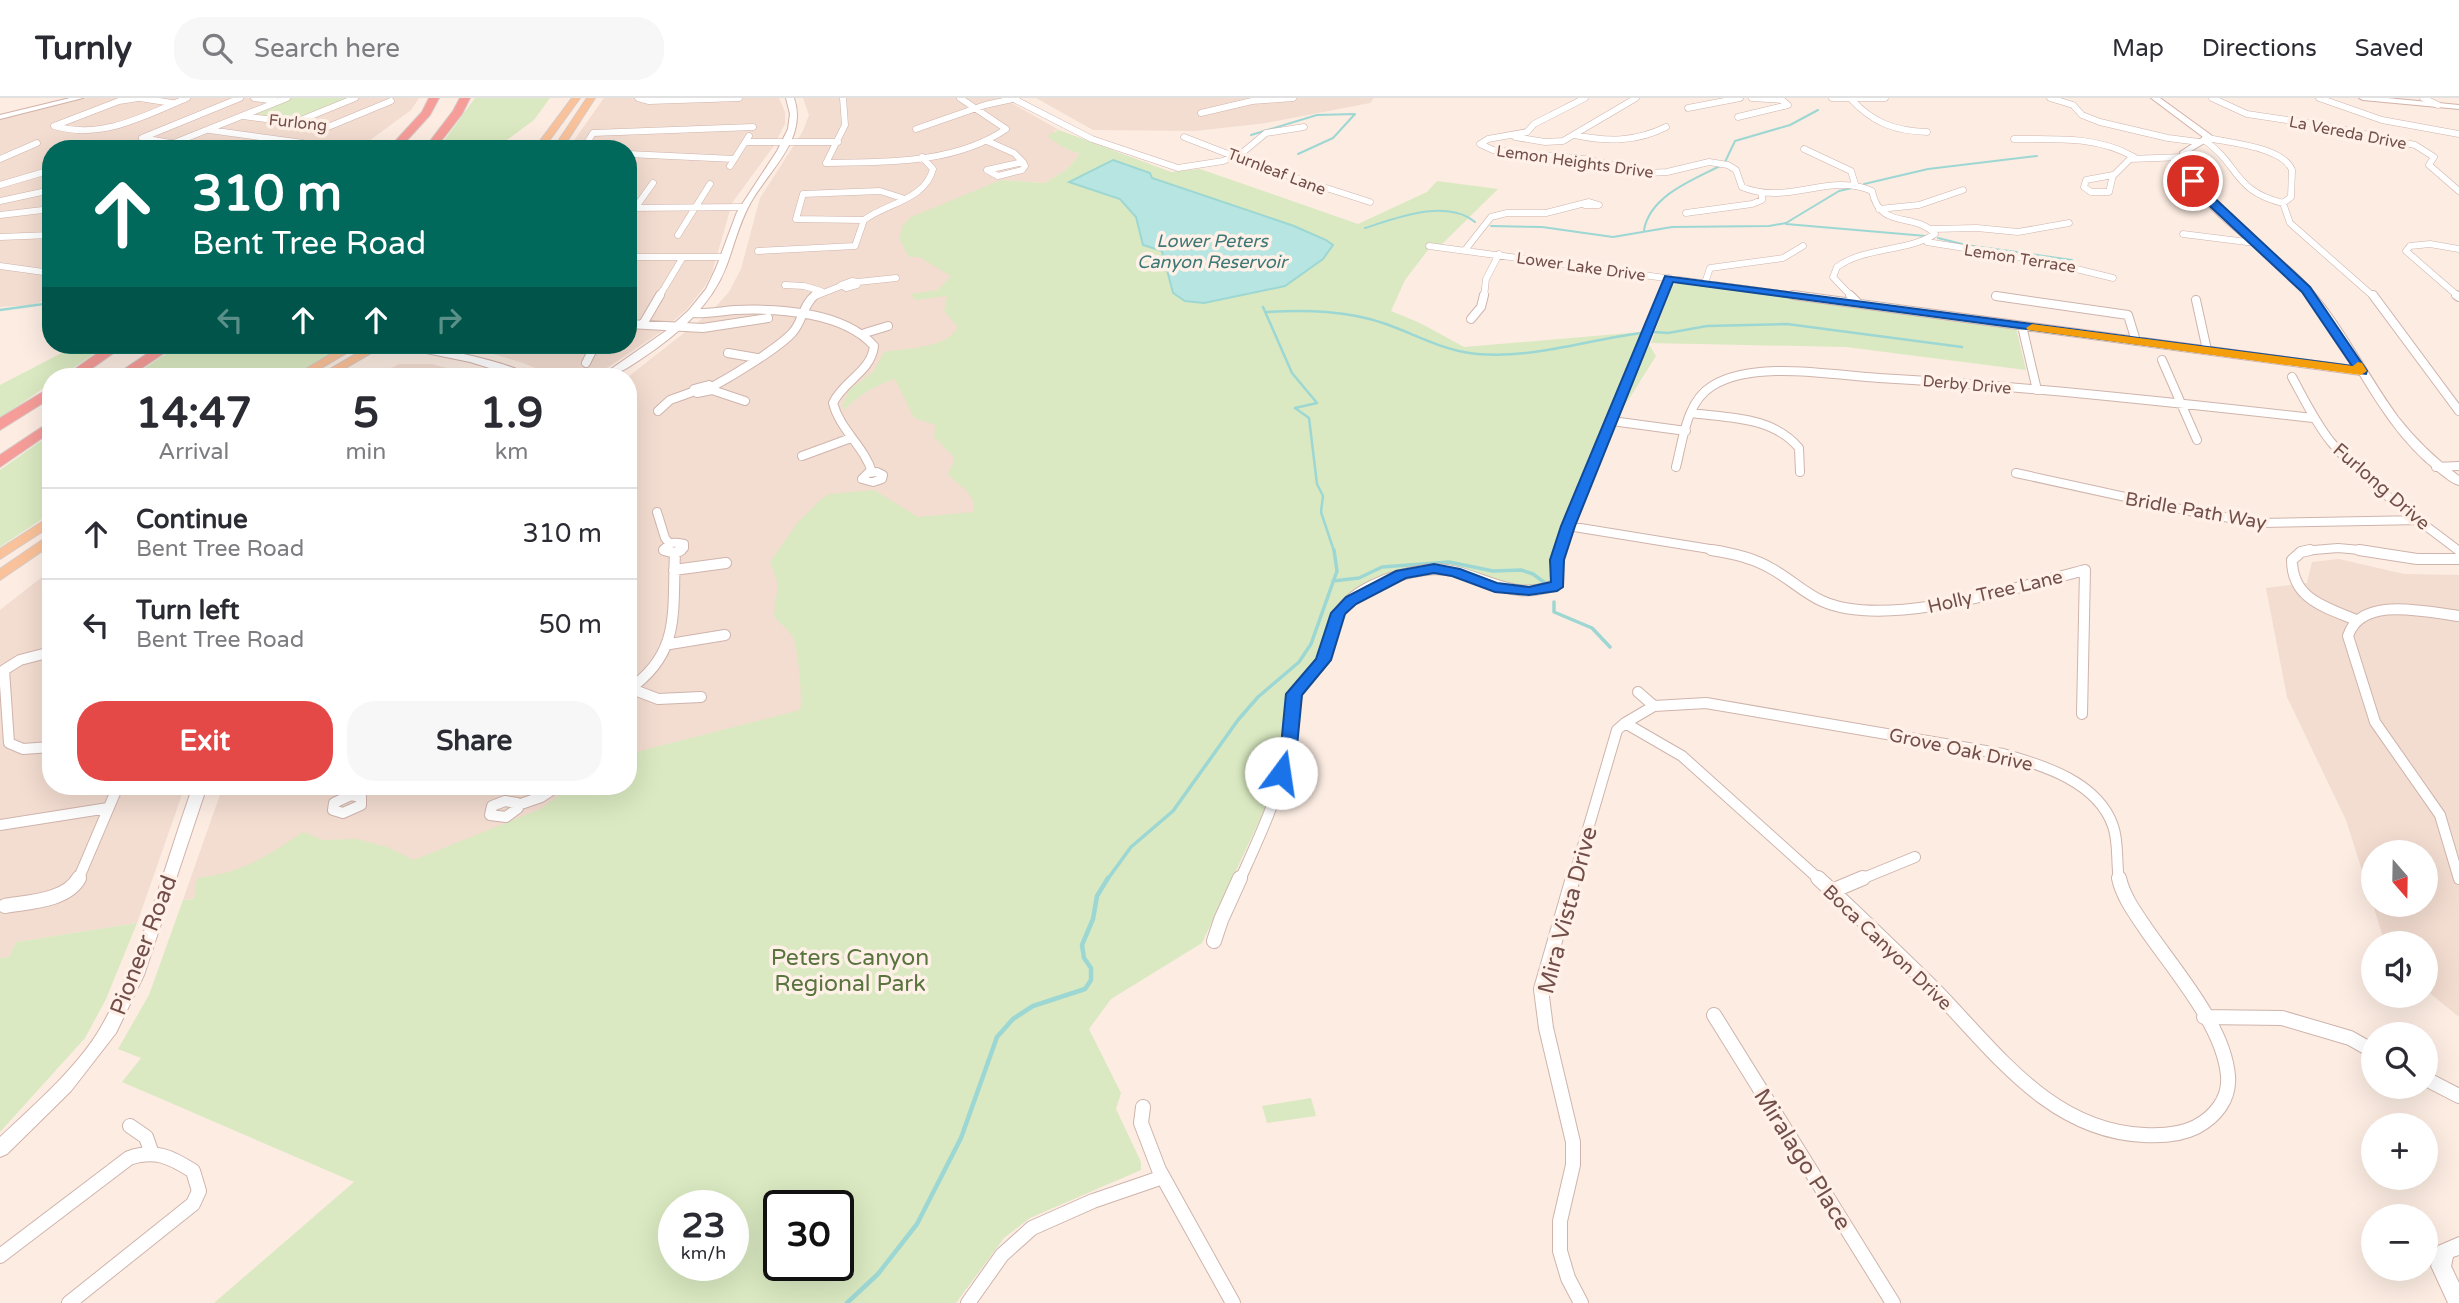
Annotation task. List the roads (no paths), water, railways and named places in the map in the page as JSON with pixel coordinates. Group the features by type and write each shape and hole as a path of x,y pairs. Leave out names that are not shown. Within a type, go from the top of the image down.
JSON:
{"highway":[{"path":"401,140 426,113 434,98"},
{"path":"436,140 466,98"},
{"path":"84,368 105,354"},
{"path":"133,368 155,354"},
{"path":"0,425 42,397"},
{"path":"0,462 42,432"}],"main road":[{"path":"545,140 576,98"},
{"path":"563,140 591,98"},
{"path":"314,368 338,354"},
{"path":"338,368 363,354"},
{"path":"0,555 42,526"},
{"path":"0,576 42,545"}],"street":[{"path":"0,117 79,98"},
{"path":"174,103 139,98 119,101 54,126 99,131 174,103 187,98"},
{"path":"152,140 142,138 240,98"},
{"path":"254,98 279,101"},
{"path":"182,140 287,98"},
{"path":"295,122 355,98"},
{"path":"618,368 676,327 692,313 715,284 744,207 785,143 794,120 790,98"},
{"path":"843,98 848,115 845,130 827,163 922,157 986,141 1003,132 1005,126 960,98"},
{"path":"916,129 976,108 1032,98"},
{"path":"1200,113 1252,101 1293,98"},
{"name":"Lemon Heights Drive","path":"1585,98 1534,124 1528,131 1488,139 1480,144 1500,151 1583,159 1645,173 1722,163 1736,170 1742,187 1762,194"},
{"path":"1513,136 1557,142 1574,135 1636,98"},
{"path":"1688,108 1740,98"},
{"path":"1738,117 1788,105 1782,100 1752,98"},
{"path":"1832,98 1885,98"},
{"path":"2050,98 2073,105 2082,115 2100,122 2168,138 2204,140 2271,154 2290,163 2294,191 2283,203"},
{"path":"2155,98 2231,163 2246,187 2256,194 2283,203"},
{"name":"La Vereda Drive","path":"2212,98 2247,114 2327,126 2415,145 2434,157 2429,165 2459,191"},
{"path":"2319,98 2382,120 2459,134"},
{"path":"2363,98 2459,107"},
{"path":"2423,98 2438,105"},
{"path":"638,99 738,99"},
{"path":"1015,99 1092,139 1178,168 1207,165 1237,155 1266,133 1304,127"},
{"path":"1851,99 1877,124 1893,130 1927,132"},
{"name":"Furlong","path":"243,116 335,125 388,100"},
{"path":"589,140 593,133 755,124 730,166"},
{"path":"1574,135 1605,141 1623,141 1666,127"},
{"path":"208,129 283,140"},
{"path":"1528,131 1534,140"},
{"name":"Turnleaf Lane","path":"1184,136 1280,174 1370,202"},
{"path":"2014,139 2103,145 2134,157 2184,156"},
{"path":"2204,140 2185,149 2184,156 2193,181 2202,194 2311,295 2406,438 2437,467 2459,482"},
{"path":"986,141 1014,151 1024,162"},
{"path":"746,142 838,142"},
{"path":"0,159 37,143"},
{"path":"1804,149 1851,171 1855,184"},
{"path":"637,154 734,159"},
{"path":"902,198 880,191 803,194 796,219 863,220 923,188 933,176 933,169 922,157"},
{"path":"2114,175 2086,180 2084,187 2091,192 2109,192 2114,175 2126,161 2134,157"},
{"path":"1024,162 1022,170 998,176 987,170 1024,162"},
{"path":"0,186 42,173"},
{"path":"637,202 653,183"},
{"path":"678,235 710,184"},
{"path":"1686,213 1752,204 1762,200 1762,194 1793,193 1855,184 1870,189 1878,208 1890,217 1932,229 1977,228 2018,232 2069,223"},
{"path":"1878,208 1930,202 1963,190"},
{"path":"0,201 42,192"},
{"path":"2283,203 2290,223 2380,303 2459,411"},
{"path":"1465,250 1491,217 1507,213 1546,213 1586,205"},
{"path":"637,208 744,207"},
{"path":"0,215 42,209"},
{"path":"758,251 855,246 863,220"},
{"path":"1932,229 1935,234 1927,242 1840,262 1834,269 1833,277 1859,304 2361,371"},
{"path":"2183,234 2255,243"},
{"path":"0,237 42,235"},
{"name":"Lemon Terrace","path":"1927,242 2011,257 2053,261 2113,278"},
{"path":"2459,249 2424,243 2410,246 2406,251 2459,298"},
{"name":"Lower Lake Drive","path":"1429,246 1859,304"},
{"path":"1705,283 1710,268 1783,258 1803,246"},
{"path":"1471,319 1481,309 1486,298 1485,281 1499,254"},
{"path":"637,257 725,257"},
{"path":"643,324 683,257"},
{"path":"0,266 42,272"},
{"path":"712,388 742,372 790,335 805,303 821,291 841,286 853,287 858,282 896,278"},
{"path":"1214,942 1219,917 1234,892 1273,800 1289,746 1294,694 1324,660 1338,613 1351,600 1375,586 1434,568 1455,572 1495,587 1529,591 1551,588 1558,583 1557,560 1568,526 1669,278"},
{"path":"785,285 804,286 821,291"},
{"path":"1996,296 2128,314 2136,341"},
{"path":"2196,300 2207,351"},
{"path":"692,313 716,314 738,310 799,317 846,324 865,333 874,346 873,358 864,370 841,388 833,403 837,419 870,462 872,472"},
{"path":"716,314 724,324"},
{"path":"637,324 703,328 761,318 799,317"},
{"path":"865,333 888,326"},
{"path":"2022,326 2038,390"},
{"path":"447,354 500,368"},
{"path":"586,363 591,354"},
{"path":"728,354 757,358"},
{"path":"2162,360 2197,440"},
{"name":"Derby Drive","path":"1676,467 1691,413 1703,393 1728,379 1763,374 1888,378 2038,390 2313,418"},
{"name":"Furlong Drive","path":"2292,377 2313,418 2332,444 2361,472 2459,551"},
{"path":"658,411 670,400 695,391 700,386 745,401"},
{"path":"1691,413 1751,422 1783,433 1799,448 1800,472"},
{"path":"1612,421 1686,432"},
{"path":"802,456 851,439"},
{"path":"2437,467 2459,466"},
{"name":"Bridle Path Way","path":"2016,473 2246,522 2297,525 2421,520"},
{"path":"637,684 656,668 670,645 674,570 672,548 665,538 657,512"},
{"name":"Holly Tree Lane","path":"1568,526 1737,554 1770,567 1821,601 1851,610 1935,607 2085,570 2081,714"},
{"path":"2356,620 2325,607 2296,584 2290,568 2291,561 2297,555 2328,547 2413,559 2459,559"},
{"path":"674,570 726,563"},
{"path":"2459,616 2394,610 2376,612 2356,620 2348,630 2375,722 2441,815 2459,880"},
{"path":"670,645 725,635"},
{"path":"42,654 25,657 11,663 4,670 9,743 12,747 42,747"},
{"path":"637,692 658,698 701,697"},
{"path":"1638,692 1654,706"},
{"name":"Grove Oak Drive","path":"1624,723 1654,706 1706,703 2003,754 2027,760 2066,777 2098,802 2111,818 2118,841 2117,864 2122,892 2204,1017 2217,1041 2229,1074 2224,1099 2217,1112 2187,1132 2165,1135"},
{"name":"Boca Canyon Drive","path":"1624,723 1682,755 1875,930 2041,1098 2090,1124 2116,1133 2165,1135"},
{"name":"Mira Vista Drive","path":"1581,1303 1565,1274 1560,1252 1559,1230 1573,1166 1573,1143 1542,1012 1541,989 1617,730 1624,723"},
{"path":"5,906 56,895 77,883 114,795"},
{"name":"Pioneer Road","path":"0,1149 65,1086 107,1033 136,975 197,795"},
{"path":"518,805 544,795"},
{"path":"0,825 108,808"},
{"path":"1832,891 1915,857"},
{"name":"Miralago Place","path":"1714,1015 1893,1303"},
{"path":"2204,1017 2282,1018 2350,1038 2361,1044"},
{"path":"2438,1085 2459,1096"},
{"path":"1143,1107 1141,1123 1163,1177 1233,1303"},
{"path":"130,1126 146,1137 151,1151"},
{"path":"0,1256 129,1158 151,1151 171,1157 192,1171 200,1191 193,1204 69,1303"},
{"path":"968,1303 1002,1255 1032,1228 1093,1201 1163,1177"},
{"path":"2458,1303 2441,1266 2445,1252 2459,1246"}],"water":[{"name":"Lower Peters Canyon Reservoir","path":"1113,160 1150,173 1152,178 1294,226 1333,245 1323,259 1285,286 1204,303 1185,301 1173,293 1162,251 1143,245 1136,217 1120,199 1069,182"}],"waterway":[{"path":"1725,162 1735,141 1790,125 1818,110"},
{"path":"1251,135 1317,115 1355,114 1333,138 1298,154"},
{"path":"1864,184 1928,169 2037,156"},
{"path":"1644,230 1648,218 1663,198 1685,183 1720,166"},
{"path":"1491,226 1542,227 1613,237 1672,227 1769,226 1786,223 1839,191 1852,188"},
{"path":"1365,228 1406,215 1436,211 1450,211 1475,222"},
{"path":"1786,224 1926,236"},
{"path":"1938,238 1966,245 2072,260"},
{"path":"0,310 42,304"},
{"path":"1263,307 1265,312"},
{"path":"1265,312 1311,311 1356,316 1386,324 1442,346 1477,354 1518,354 1641,333"},
{"path":"1265,312 1292,373 1317,403 1295,408 1309,418 1317,484 1323,496 1321,512 1334,551"},
{"path":"1654,332 1668,333 1707,326 1787,324 1962,347"},
{"path":"1333,581 1337,571 1334,550"},
{"path":"1333,581 1359,578 1382,567 1449,562 1493,571 1521,570 1533,574 1545,583"},
{"path":"1107,880 1131,847 1173,811 1238,720 1258,697 1299,662 1311,644 1333,581"},
{"path":"1554,602 1554,612 1592,628 1610,647"},
{"path":"847,1303 878,1274 917,1224 961,1138 997,1037 1013,1019 1033,1006 1085,989 1091,980 1091,968 1084,958 1082,945 1093,919 1097,896 1108,878"}],"park label":[{"name":"Peters Canyon Regional Park","path":"850,970"}]}
